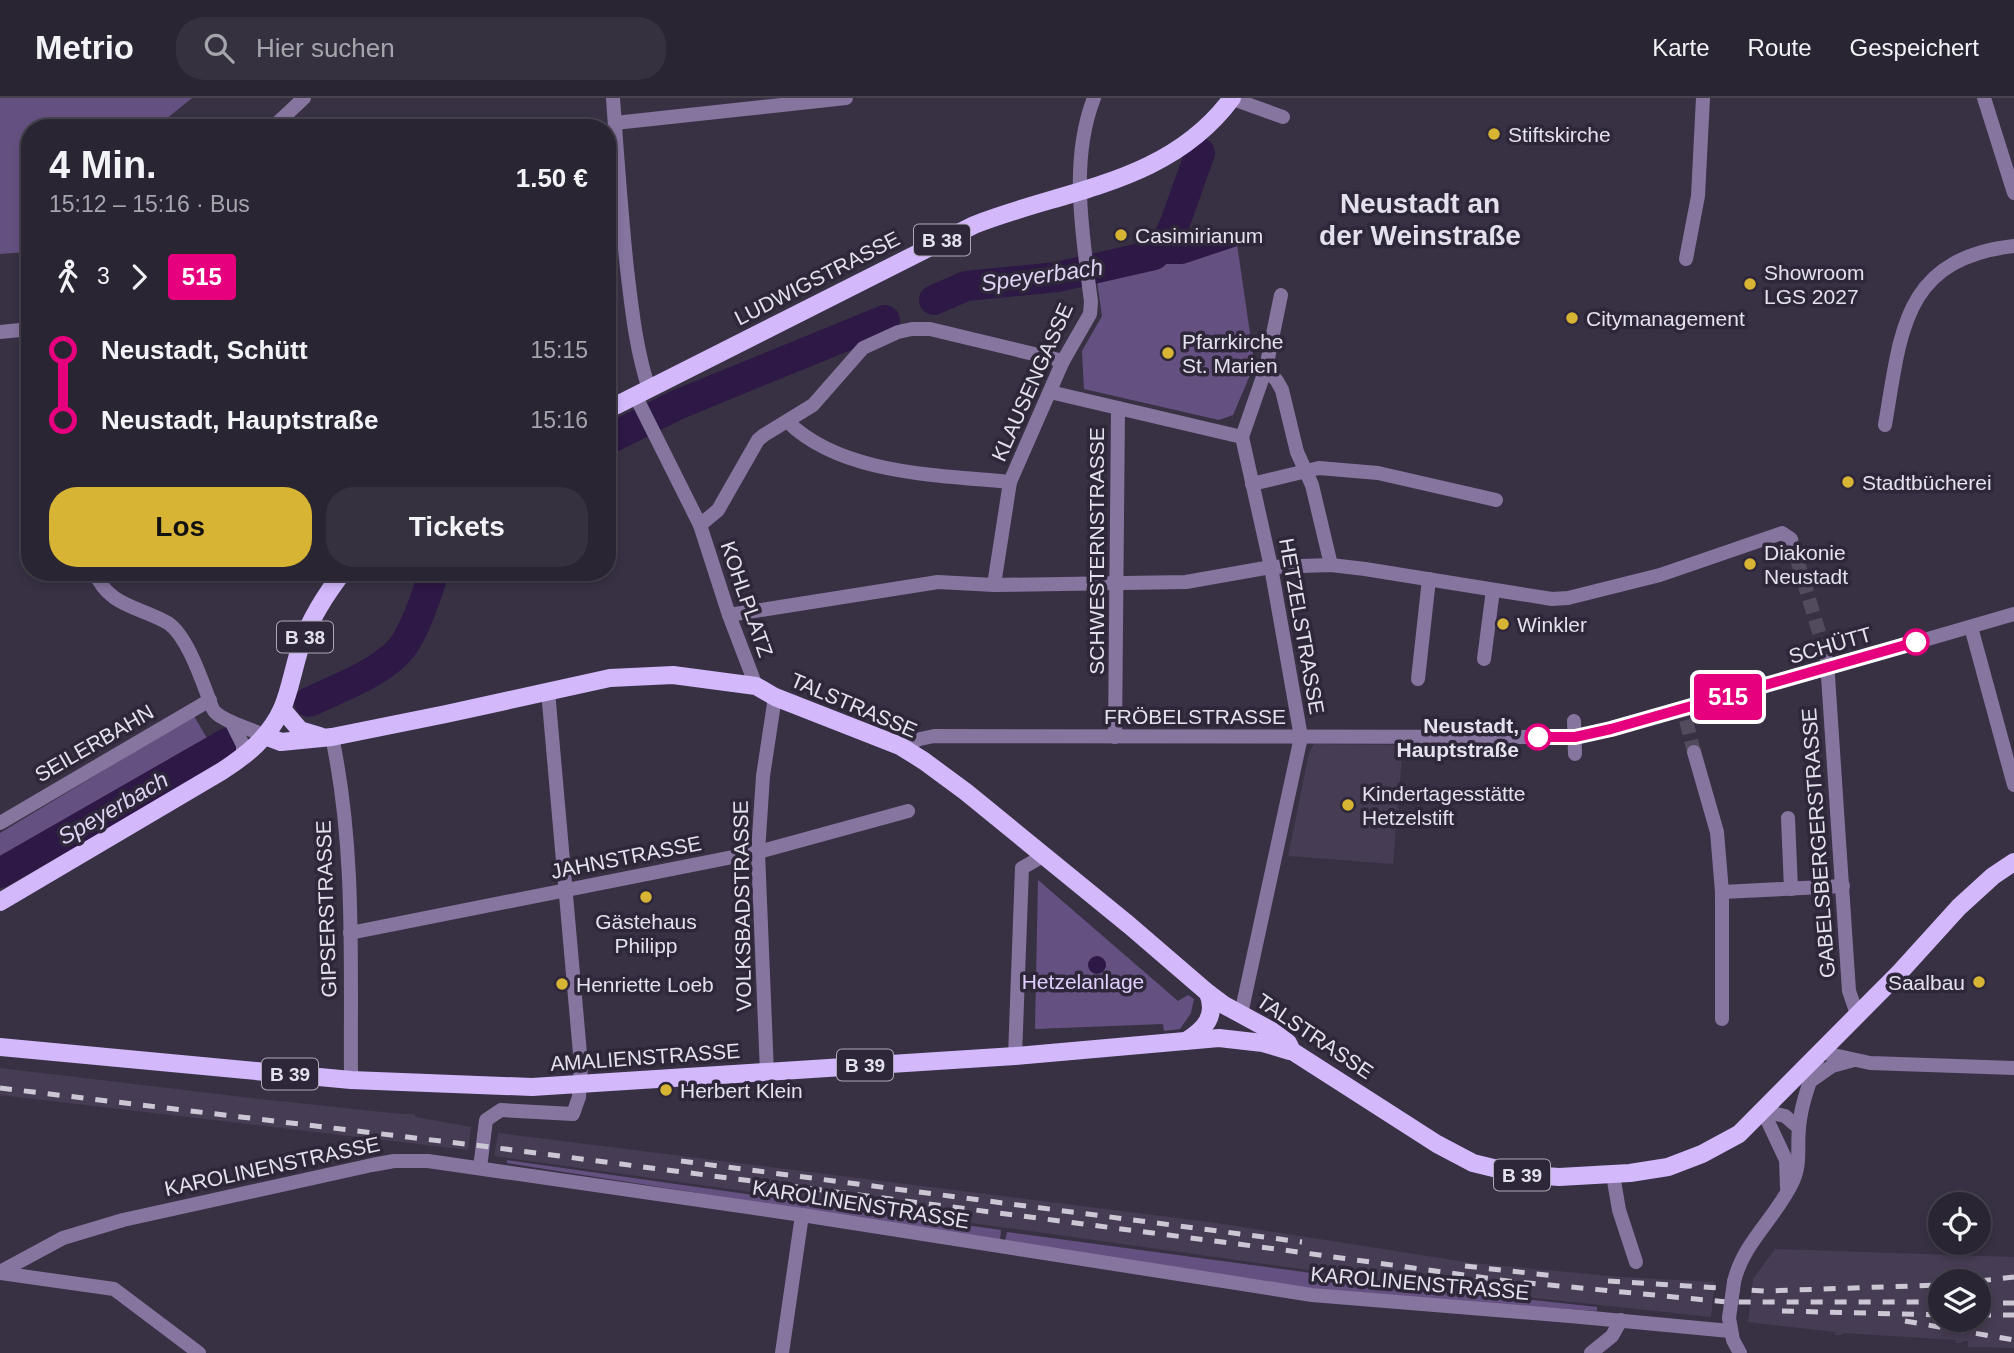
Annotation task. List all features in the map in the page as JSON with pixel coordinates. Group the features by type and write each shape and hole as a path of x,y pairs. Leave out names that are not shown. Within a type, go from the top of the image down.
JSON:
{"main road":[{"name":"LUDWIGSTRASSE","path":"616,407 643,399 974,225 1135,174 1170,155 1217,117 1231,98"},
{"name":"B 38","path":"282,709 301,645 318,608 337,581"},
{"name":"TALSTRASSE","path":"265,736 281,742 332,737 446,715 610,678 673,675 756,686 775,697 900,746 966,792 1208,993 1272,1031 1288,1043 1292,1051 1437,1144 1473,1163 1518,1174 1539,1177 1613,1175"},
{"path":"0,902 243,758 265,736 282,709 300,730 332,737"},
{"name":"B 39","path":"1613,1175 1685,1162 1739,1134 1900,972 1959,907 1993,876 2014,862"},
{"path":"1186,1041 1200,1032 1209,1021 1212,1007 1208,993"},
{"path":"1219,1038 1241,1014"},
{"name":"AMALIENSTRASSE","path":"0,1047 351,1080 532,1087 1015,1056 1219,1038 1256,1042 1292,1051"}],"street":[{"path":"282,119 304,98"},
{"name":"KOHLPLATZ","path":"613,98 615,119"},
{"path":"616,123 846,98"},
{"name":"KLAUSENGASSE","path":"994,585 1010,482 1063,361 1090,314 1081,191 1082,147 1094,98"},
{"path":"1231,98 1283,117"},
{"path":"1686,259 1698,196 1703,98"},
{"path":"1984,98 2014,194"},
{"name":"KOHLPLATZ","path":"616,137 622,223 643,399 652,427 700,525 729,615 756,686"},
{"path":"1885,425 1905,325 1918,297 1934,276 1951,264 1980,251 2014,246"},
{"path":"1050,392 1242,437 1266,368 1281,295"},
{"name":"KOHLPLATZ","path":"700,525 718,510 758,440 813,405 863,348 898,332 930,329 1063,361"},
{"path":"0,332 21,330"},
{"path":"1266,368 1282,390 1297,452 1312,485 1331,565"},
{"name":"SCHWESTERNSTRASSE","path":"1115,737 1118,408"},
{"path":"788,422 809,439 846,457 868,464 1010,482"},
{"name":"HETZELSTRASSE","path":"1241,1014 1301,737 1271,567 1242,437"},
{"path":"1252,484 1319,468 1378,473 1496,500"},
{"path":"729,615 938,582 994,585 1186,582 1271,567 1331,565 1552,599 1568,598 1660,575 1787,536"},
{"path":"1418,679 1429,579"},
{"path":"99,581 111,596 127,606 168,623 176,630 188,650 214,712 232,723 248,726 265,736"},
{"path":"1484,659 1493,590"},
{"name":"SCHÜTT","path":"1575,737 1684,715 1827,663 2014,614"},
{"path":"1971,627 2014,785"},
{"name":"GABELSBERGERSTRASSE","path":"1827,663 1849,991 1857,1014"},
{"path":"480,1168 485,1120 502,1110 573,1114 581,1085 567,890 548,691"},
{"name":"VOLKSBADSTRASSE","path":"767,1073 758,852 763,776 775,697"},
{"name":"SEILERBAHN","path":"0,823 210,700"},
{"path":"1574,721 1576,754"},
{"path":"232,723 243,745 243,758"},
{"name":"FRÖBELSTRASSE","path":"900,746 934,736 1575,737"},
{"name":"GIPSERSTRASSE","path":"332,737 344,808 349,876 351,1080"},
{"path":"1694,752 1717,832 1722,892 1721,1019"},
{"name":"JAHNSTRASSE","path":"350,933 758,852 908,811"},
{"path":"1788,818 1791,889"},
{"path":"1015,1056 1022,868 1043,856"},
{"path":"1722,892 1843,886"},
{"path":"1740,1353 1729,1325 1734,1282 1746,1252 1797,1172 1803,1103 1820,1052 1870,1063 2014,1068"},
{"path":"1811,1081 1832,1066 1854,1060"},
{"path":"1763,1111 1785,1116 1799,1128"},
{"path":"1763,1111 1786,1160 1786,1193"},
{"name":"KAROLINENSTRASSE","path":"0,1272 63,1238 123,1220 372,1165 394,1161 428,1161 802,1215 1312,1295 1620,1320 1729,1325"},
{"path":"1613,1175 1619,1210 1636,1262"},
{"path":"782,1353 802,1215"},
{"path":"0,1272 114,1289 198,1353"},
{"path":"1591,1353 1612,1336 1620,1320"}],"shaded area":[{"name":"Kindertagesstätte Hetzelstift","path":"1314,744 1403,745 1393,864 1288,856 1309,753"},
{"path":"1093,956 1101,956 1106,965 1104,972 1093,974 1088,969 1088,961"},
{"path":"0,1068 414,1114 416,1117 471,1127 468,1150 0,1095"},
{"path":"498,1133 1217,1223 1472,1263 1621,1277 1715,1282 1711,1317 1408,1284 494,1156"},
{"path":"1775,1249 2014,1257 2014,1348 1968,1347 1968,1341 1956,1343 1955,1340 1843,1333 1835,1335 1835,1332 1748,1322 1753,1279"}],"green space":[{"path":"0,98 192,98 166,119 21,119 21,252 0,254"},
{"path":"1237,244 1254,361 1233,415 1219,420 1084,389 1082,351 1102,316 1096,274 1154,259 1190,260"},
{"path":"194,716 211,745 0,866 0,833"},
{"name":"Hetzelanlage","path":"1038,880 1178,1001 1188,995 1194,999 1191,1013 1180,1029 1164,1031 1163,1024 1035,1029"},
{"path":"507,1160 1001,1230 1000,1240 507,1163"},
{"path":"1007,1232 1408,1286 1597,1307 1597,1311 1311,1288 1005,1241"}],"waterway":[{"name":"Speyerbach","path":"934,300 966,286 1057,277 1154,255 1167,241 1200,153"},
{"name":"Speyerbach","path":"1154,255 1182,255 1233,238"},
{"name":"Speyerbach","path":"616,436 679,404 885,320"},
{"name":"Speyerbach","path":"309,702 345,686 390,660 405,644 415,625 431,581"},
{"name":"Speyerbach","path":"0,873 227,743"}],"tunnel":[{"path":"1791,539 1827,659"},
{"path":"1686,720 1694,752"}],"railway":[{"path":"0,1088 482,1146 1508,1281 1727,1302 1928,1302"},
{"path":"681,1161 1302,1242"},
{"path":"1465,1266 1555,1276"},
{"path":"1991,1280 2014,1277"},
{"path":"1608,1281 1765,1291 1928,1285"},
{"path":"1991,1303 2014,1303"},
{"path":"1782,1311 1928,1315"},
{"path":"1991,1315 2014,1315"},
{"path":"1905,1321 2014,1340"}],"bus line":[{"name":"515","path":"1538,737 1575,737 1611,729 1916,642"}],"place":[{"name":"Stiftskirche","path":"1494,134"},
{"name":"Casimirianum","path":"1121,235"},
{"name":"Showroom LGS 2027","path":"1750,284"},
{"name":"Citymanagement","path":"1572,318"},
{"name":"Pfarrkirche St. Marien","path":"1168,353"},
{"name":"Stadtbücherei","path":"1848,482"},
{"name":"Diakonie Neustadt","path":"1750,564"},
{"name":"Winkler","path":"1503,624"},
{"name":"Neustadt, Hauptstraße","path":"1538,737"},
{"name":"Kindertagesstätte Hetzelstift","path":"1348,805"},
{"name":"Gästehaus Philipp","path":"646,897"},
{"name":"Saalbau","path":"1979,982"},
{"name":"Henriette Loeb","path":"562,984"},
{"name":"Herbert Klein","path":"666,1090"}],"district":[{"name":"Neustadt an der Weinstraße","path":"1420,219"}]}
